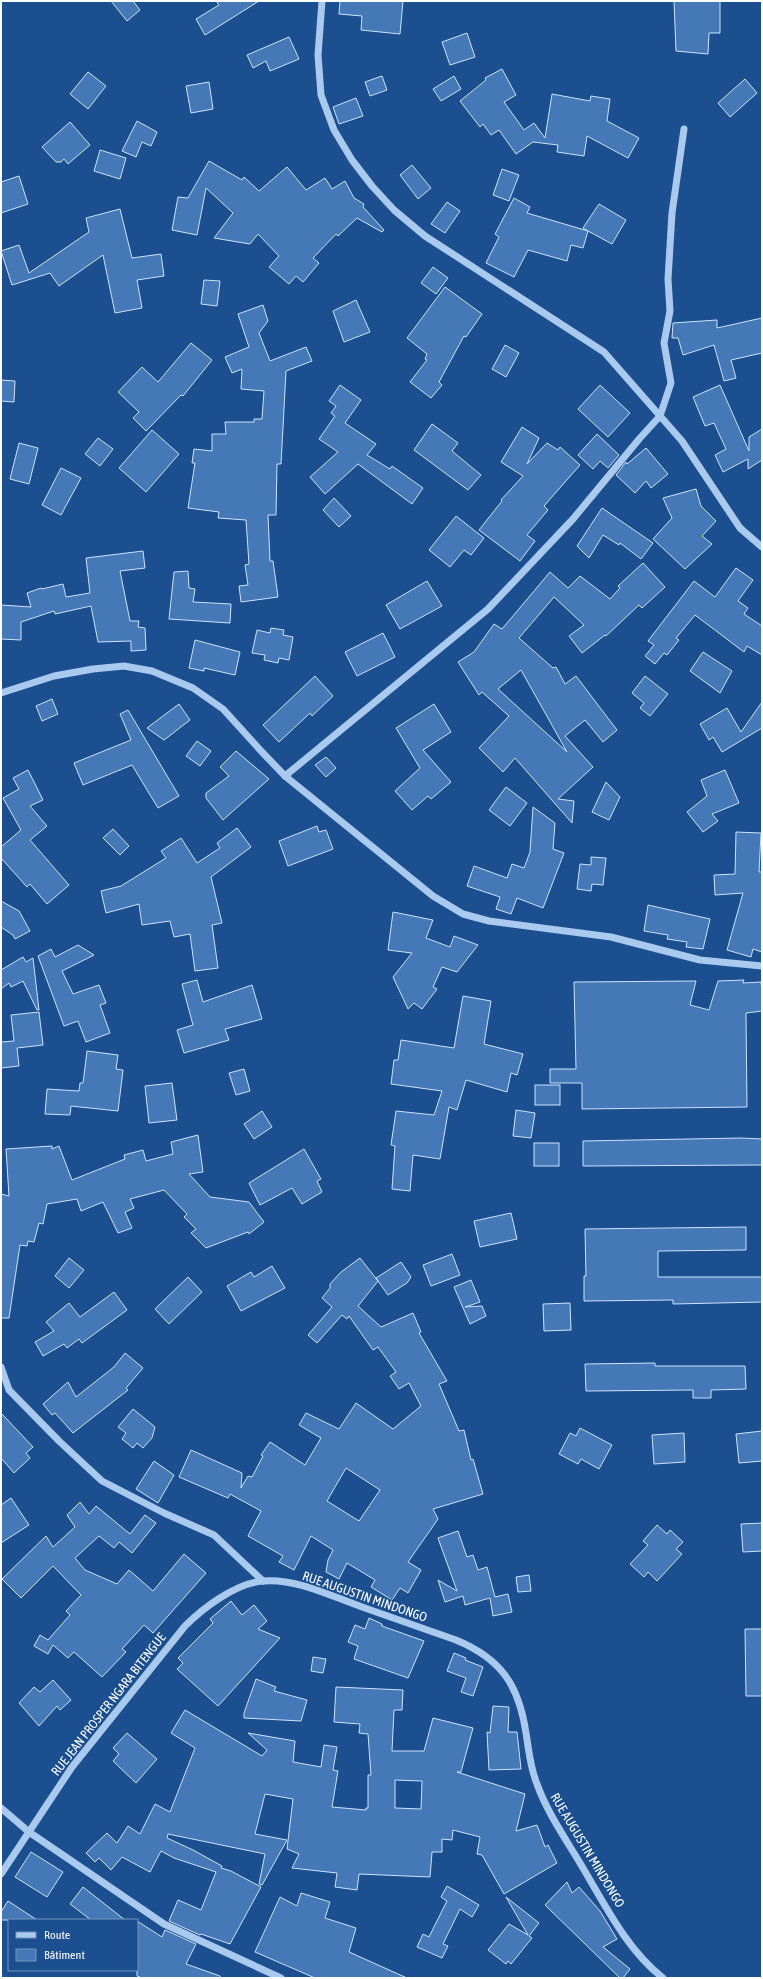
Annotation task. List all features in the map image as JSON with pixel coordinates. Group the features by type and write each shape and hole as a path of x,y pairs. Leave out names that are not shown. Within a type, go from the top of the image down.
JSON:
{"street":[{"path":"322,1 318,55 321,95 334,130 352,160 372,186 394,210 425,236 604,352 682,441 740,528 762,547"},
{"path":"285,776 488,609 573,520 640,438 660,416 671,383 664,343 670,311 668,279 672,213 684,129"},
{"path":"1,693 54,676 94,669 124,666 152,671 193,688 223,709 285,776 433,896 463,914 489,921 611,938 700,960 762,966"},
{"path":"1,1367 9,1390 58,1441 102,1481 164,1513 214,1535 263,1581"},
{"name":"RUE JEAN PROSPER NGARA BITENGUE","path":"1,1874 77,1761 185,1626 195,1616 219,1599 241,1588 263,1581"},
{"name":"RUE AUGUSTIN MINDONGO","path":"263,1581 282,1582 302,1586 456,1640 482,1653 500,1668 517,1694 522,1710 530,1763 545,1805 633,1948 663,1978"},
{"path":"1,1808 29,1832 164,1924 281,1978"}],"building":[{"path":"111,1 133,1 140,10 127,21"},
{"path":"216,1 259,1 205,35 196,19 219,5"},
{"path":"340,1 403,1 400,34 361,30 362,16 339,14"},
{"path":"674,1 720,1 720,33 709,33 708,54 676,51"},
{"path":"467,33 475,57 450,65 442,42"},
{"path":"289,37 299,59 270,71 266,61 253,68 247,55"},
{"path":"502,69 516,95 504,102 524,130 534,123 545,138 552,94 590,101 591,96 610,99 607,121 639,138 628,158 587,136 584,156 557,152 558,145 533,142 516,154 499,130 491,135 483,124 480,127 460,101 486,80 485,78"},
{"path":"88,72 106,86 88,109 70,94"},
{"path":"382,76 387,90 370,96 365,82"},
{"path":"454,76 461,89 441,101 433,89"},
{"path":"745,79 757,93 730,117 718,103"},
{"path":"209,82 213,109 191,113 186,86"},
{"path":"356,98 363,116 339,124 333,107"},
{"path":"137,121 157,132 151,146 142,142 136,157 122,151"},
{"path":"70,122 90,145 68,164 64,159 61,162 56,162 42,147"},
{"path":"100,150 126,158 120,179 94,171"},
{"path":"209,161 242,180 244,177 259,191 287,167 306,190 325,178 332,189 345,181 354,198 364,204 363,207 384,230 382,232 357,218 338,236 336,234 313,258 319,263 303,282 296,276 289,284 269,267 279,256 258,234 250,244 214,238 233,213 206,188 197,235 172,230 178,197 188,198"},
{"path":"412,165 431,188 418,199 400,175"},
{"path":"502,169 519,175 509,201 493,195"},
{"path":"19,176 28,204 1,213 1,182"},
{"path":"514,198 530,207 527,213 588,231 583,248 571,245 567,261 528,250 514,277 486,263 499,237 495,234"},
{"path":"447,202 460,211 445,233 431,224"},
{"path":"599,204 626,220 612,244 583,228"},
{"path":"120,209 132,258 161,254 164,276 137,280 142,308 115,313 103,255 59,286 50,273 12,285 1,251 19,245 29,273 89,232 86,218"},
{"path":"433,267 448,278 436,294 421,283"},
{"path":"204,280 220,281 217,306 201,304"},
{"path":"445,287 482,314 466,337 464,336 439,382 442,385 431,398 410,382 427,360 425,359 427,354 407,338"},
{"path":"356,300 370,332 344,342 333,311"},
{"path":"263,305 268,321 259,333 270,361 306,347 312,361 286,371 281,464 277,464 276,515 268,515 270,561 273,561 278,597 241,602 239,586 248,585 245,565 249,564 246,520 218,518 219,512 188,508 195,463 192,463 194,449 212,451 212,434 226,434 225,422 254,422 254,419 262,419 264,391 241,389 242,369 232,373 225,357 249,347 238,314"},
{"path":"762,318 762,353 731,360 736,378 724,381 714,345 683,355 678,338 672,338 673,323 717,320 717,328"},
{"path":"191,343 212,360 183,396 181,395 146,431 133,418 139,412 118,392 142,367 158,382"},
{"path":"505,345 519,353 506,377 492,369"},
{"path":"1,380 15,381 14,402 1,401"},
{"path":"340,385 361,400 345,423 376,444 367,455 390,469 392,466 423,488 412,504 358,464 325,494 310,477 338,452 319,439 335,416 331,413 336,406 329,401"},
{"path":"600,385 630,413 608,437 578,409"},
{"path":"720,385 749,451 749,437 762,429 762,460 748,469 748,459 723,472 715,455 726,449 714,423 705,426 693,397"},
{"path":"432,424 458,443 452,451 481,475 468,490 414,450"},
{"path":"522,427 539,438 527,464 547,443 558,450 560,447 580,465 544,506 548,510 527,535 535,541 520,561 479,530 502,501 501,500 523,476 501,462"},
{"path":"152,430 179,454 146,492 119,468"},
{"path":"597,434 619,455 608,468 600,461 593,469 578,455"},
{"path":"98,438 113,449 100,466 85,454"},
{"path":"19,443 38,448 29,484 10,479"},
{"path":"646,448 668,474 651,488 646,481 635,493 616,475 626,462 627,464"},
{"path":"61,468 81,478 61,515 42,505"},
{"path":"696,489 701,506 716,521 702,536 712,544 685,569 653,539 672,518 663,498"},
{"path":"334,498 351,516 339,527 323,510"},
{"path":"602,508 653,543 641,559 620,543 619,545 603,535 589,558 577,546"},
{"path":"456,516 484,538 471,555 464,550 450,567 429,550"},
{"path":"143,551 145,568 120,571 130,621 139,621 138,627 145,628 146,650 131,651 131,641 98,642 91,606 55,614 54,611 21,622 21,640 1,639 1,605 31,607 27,593 41,588 63,584 66,597 90,593 86,558"},
{"path":"643,563 665,587 642,608 639,605 606,636 605,635 582,653 569,636 584,625 554,597 519,638 553,668 556,667 565,684 576,676 617,730 603,742 585,720 565,736 593,767 558,799 574,801 572,823 515,758 503,772 479,748 509,716 482,692 479,695 458,662 474,652 494,624 502,629 550,572 568,588 580,576 610,599 620,588 618,586","holes":["521,670 567,752 498,689"]},
{"path":"736,568 753,580 738,601 748,608 744,614 762,626 762,655 747,646 744,652 695,615 676,638 679,640 667,655 664,653 655,664 645,656 654,645 648,641 694,581 715,597"},
{"path":"188,571 189,588 195,589 193,602 231,604 230,623 169,619 174,572"},
{"path":"427,581 442,606 400,629 386,605"},
{"path":"271,628 284,630 283,635 293,637 289,660 279,658 278,663 264,660 265,655 252,653 257,630 270,633"},
{"path":"383,633 395,657 357,676 345,652"},
{"path":"195,640 240,652 235,675 204,668 204,671 189,668"},
{"path":"703,652 732,671 720,693 690,671"},
{"path":"315,676 333,696 312,716 310,713 279,742 263,725"},
{"path":"645,676 668,694 650,716 640,708 644,703 632,693"},
{"path":"52,699 58,714 42,721 36,706"},
{"path":"762,702 762,728 722,752 713,737 709,740 700,724 727,708 741,732"},
{"path":"179,704 190,720 164,740 147,728"},
{"path":"434,704 451,732 423,750 451,782 431,799 428,796 412,810 395,791 420,768 396,728"},
{"path":"128,710 179,796 158,808 132,765 83,785 74,763 131,740 120,714"},
{"path":"197,741 211,751 200,766 186,756"},
{"path":"236,751 269,779 223,820 206,798 206,793 229,776 220,767"},
{"path":"326,757 336,768 326,777 315,765"},
{"path":"28,770 43,800 30,806 47,826 30,840 69,885 47,904 30,884 27,887 1,858 1,847 21,830 3,798 19,789 13,778"},
{"path":"725,770 739,803 712,814 718,821 703,832 687,812 707,796 701,780"},
{"path":"606,782 620,797 609,820 592,812"},
{"path":"506,787 527,803 510,826 489,810"},
{"path":"533,807 555,823 553,849 564,853 543,908 517,898 511,914 496,909 500,897 467,886 474,866 507,878 512,864 524,868 530,852"},
{"path":"317,826 319,832 326,830 333,849 288,866 279,841"},
{"path":"237,828 251,847 211,877 222,923 212,925 218,968 195,971 190,934 174,937 170,921 142,925 139,904 106,913 101,891 121,886 166,858 161,851 181,838 197,863 220,848 217,843"},
{"path":"113,829 129,846 120,855 103,838"},
{"path":"736,832 761,833 759,872 762,872 762,952 753,949 751,957 727,950 743,893 715,895 714,875 735,874"},
{"path":"591,857 606,858 603,885 592,884 591,891 577,889 580,864 591,865"},
{"path":"1,901 19,911 30,931 15,939 13,935 1,927"},
{"path":"648,905 710,919 703,949 686,947 687,942 667,939 668,935 644,931"},
{"path":"393,912 433,920 426,938 450,947 454,936 478,945 457,972 442,967 433,987 437,989 422,1009 414,1003 408,1009 393,977 412,953 388,950"},
{"path":"78,945 94,955 62,971 73,994 99,985 106,1003 100,1005 110,1033 86,1042 78,1021 64,1026 38,956 51,949 55,957"},
{"path":"23,957 26,962 33,958 39,1010 37,1010 23,981 11,987 9,983 1,989 1,970"},
{"path":"197,980 203,1002 252,985 262,1019 225,1029 229,1040 184,1053 177,1030 193,1025 182,984"},
{"path":"744,980 743,983 761,982 762,992 762,1011 746,1013 747,1107 582,1109 582,1083 550,1083 550,1069 576,1069 574,982 696,981 690,1005 709,1010 718,981"},
{"path":"463,996 491,1001 484,1044 523,1054 517,1075 511,1073 507,1092 466,1080 457,1110 449,1107 440,1159 413,1155 410,1191 392,1189 395,1146 391,1145 396,1111 434,1115 442,1091 391,1084 394,1060 398,1060 401,1040 454,1048"},
{"path":"39,1012 43,1045 17,1048 19,1066 1,1068 1,1042 14,1041 11,1015"},
{"path":"87,1051 118,1055 116,1069 123,1070 118,1111 71,1106 70,1115 45,1114 47,1089 79,1091 80,1083 83,1083"},
{"path":"244,1069 250,1091 236,1095 229,1073"},
{"path":"172,1083 177,1120 149,1123 145,1086"},
{"path":"535,1085 560,1085 560,1105 535,1105"},
{"path":"516,1110 535,1113 531,1138 513,1136"},
{"path":"262,1111 272,1127 254,1139 244,1124"},
{"path":"198,1135 203,1172 189,1174 210,1197 249,1202 264,1222 249,1234 248,1232 206,1248 191,1233 196,1229 184,1217 187,1214 164,1190 130,1199 134,1208 125,1212 132,1228 118,1233 103,1202 81,1211 77,1199 47,1204 43,1224 39,1223 34,1242 28,1241 27,1246 20,1245 9,1318 1,1318 1,1194 9,1196 6,1149 52,1146 52,1149 59,1146 72,1180 125,1159 124,1155 143,1150 146,1161 173,1154 171,1142"},
{"path":"741,1138 762,1139 762,1165 583,1166 583,1141"},
{"path":"534,1143 559,1143 559,1166 534,1166"},
{"path":"304,1149 321,1179 317,1181 322,1192 302,1204 292,1188 260,1205 249,1183"},
{"path":"511,1213 517,1239 480,1247 474,1221"},
{"path":"746,1227 746,1250 658,1251 658,1277 762,1277 762,1302 673,1304 673,1300 584,1301 584,1276 586,1276 585,1229"},
{"path":"452,1254 460,1275 431,1286 423,1265"},
{"path":"69,1258 84,1270 69,1288 55,1276"},
{"path":"360,1258 378,1281 358,1306 381,1327 413,1313 421,1332 419,1333 447,1381 439,1384 459,1431 464,1430 471,1460 473,1459 483,1494 433,1509 438,1519 408,1562 421,1570 408,1593 400,1588 392,1600 371,1587 375,1580 347,1563 339,1579 326,1572 328,1560 333,1550 311,1536 294,1570 279,1562 283,1556 248,1536 261,1511 230,1494 228,1498 179,1477 191,1450 242,1473 241,1488 248,1476 252,1477 263,1456 261,1455 270,1442 305,1465 321,1438 299,1425 306,1413 339,1429 356,1403 393,1429 421,1406 409,1383 399,1389 390,1376 396,1372 378,1347 373,1350 349,1316 347,1319 342,1315 317,1343 308,1335 332,1307 322,1298 330,1288 330,1284 341,1272","holes":["346,1468 380,1490 359,1521 327,1501"]},
{"path":"401,1262 411,1277 407,1283 388,1295 376,1278"},
{"path":"272,1266 285,1288 241,1311 227,1286 251,1272 254,1277"},
{"path":"188,1277 202,1292 169,1324 155,1309"},
{"path":"471,1280 480,1302 465,1307 482,1306 486,1316 470,1324 454,1287"},
{"path":"114,1292 127,1310 82,1343 79,1339 67,1348 64,1344 43,1356 35,1342 54,1331 46,1322 69,1303 80,1317"},
{"path":"570,1303 571,1330 544,1331 543,1304"},
{"path":"125,1353 143,1368 126,1388 128,1390 73,1433 55,1413 52,1415 43,1404 68,1382 76,1397 114,1367"},
{"path":"655,1363 655,1366 745,1366 746,1389 711,1390 711,1398 693,1398 693,1390 586,1391 585,1364"},
{"path":"133,1409 155,1427 152,1438 143,1448 137,1443 133,1448 122,1439 126,1433 118,1427"},
{"path":"1,1413 33,1447 26,1453 30,1458 14,1473 1,1458"},
{"path":"580,1428 612,1445 599,1469 581,1459 578,1464 559,1454 570,1433 576,1436"},
{"path":"762,1431 762,1461 739,1463 736,1434"},
{"path":"684,1433 685,1462 654,1464 652,1435"},
{"path":"154,1461 174,1475 158,1503 136,1489"},
{"path":"11,1498 29,1525 1,1543 1,1505"},
{"path":"80,1502 89,1514 96,1506 130,1534 145,1515 156,1523 132,1553 119,1542 114,1548 99,1536 75,1558 85,1570 117,1584 129,1570 153,1591 184,1554 206,1573 153,1633 144,1625 122,1649 126,1652 102,1677 74,1652 68,1658 53,1645 48,1654 34,1646 40,1635 48,1640 70,1615 66,1611 81,1595 53,1566 21,1598 2,1579 46,1536 53,1547 75,1527 67,1515"},
{"path":"762,1523 762,1551 743,1552 741,1524"},
{"path":"657,1525 667,1534 670,1530 683,1542 676,1549 682,1554 657,1581 648,1572 644,1577 630,1564 648,1545 643,1541"},
{"path":"458,1531 467,1557 473,1555 478,1570 487,1567 495,1597 508,1594 512,1612 493,1616 490,1598 465,1605 463,1596 445,1602 438,1580 457,1591 438,1538"},
{"path":"529,1575 531,1591 518,1592 516,1577"},
{"path":"231,1601 242,1615 254,1605 267,1621 258,1629 280,1638 218,1706 177,1669 183,1663 178,1658 213,1623 210,1619"},
{"path":"369,1618 382,1624 382,1626 424,1641 408,1678 354,1659 358,1646 348,1642 355,1625 365,1629"},
{"path":"745,1629 762,1629 762,1696 746,1696"},
{"path":"454,1653 466,1658 465,1660 483,1667 473,1696 461,1692 466,1678 447,1671"},
{"path":"313,1657 326,1659 323,1673 311,1671"},
{"path":"256,1679 276,1687 274,1691 307,1700 301,1721 244,1718 244,1713"},
{"path":"53,1680 71,1700 60,1710 57,1706 39,1726 19,1703 34,1687 40,1692"},
{"path":"336,1687 403,1690 402,1710 394,1710 392,1751 424,1751 433,1718 473,1728 461,1772 457,1772 525,1794 516,1831 537,1825 545,1847 548,1845 557,1863 504,1894 482,1855 477,1854 480,1837 453,1830 452,1840 442,1839 442,1852 432,1852 430,1877 359,1874 357,1890 335,1887 337,1873 292,1868 299,1854 287,1849 293,1799 265,1794 255,1834 287,1840 262,1885 259,1884 265,1854 168,1834 167,1838 222,1866 221,1868 231,1871 261,1887 230,1944 201,1934 200,1935 169,1921 178,1900 201,1910 216,1872 174,1858 161,1851 150,1872 122,1857 111,1870 99,1858 95,1862 86,1853 107,1833 117,1843 128,1826 140,1834 155,1804 170,1812 195,1748 171,1733 185,1710 262,1756 267,1750 248,1733 295,1741 293,1762 321,1767 324,1745 337,1747 333,1770 338,1771 332,1807 366,1810 366,1808 368,1808 368,1775 371,1775 368,1734 359,1733 360,1724 334,1722","holes":["395,1780 422,1781 421,1809 395,1808"]},
{"path":"493,1706 509,1707 508,1732 517,1732 521,1769 489,1770 487,1732 490,1733"},
{"path":"127,1733 157,1759 136,1783 113,1761 119,1754 113,1748"},
{"path":"31,1852 63,1872 47,1897 15,1877"},
{"path":"567,1882 572,1893 579,1887 600,1911 617,1939 603,1947 630,1969 623,1978 620,1978 545,1905"},
{"path":"447,1886 479,1905 472,1917 460,1909 443,1944 448,1946 442,1958 417,1947 423,1934 429,1937 447,1901 441,1897"},
{"path":"83,1887 124,1919 90,1919 70,1904"},
{"path":"301,1893 330,1902 325,1918 356,1928 349,1952 407,1978 315,1978 255,1952 280,1897 297,1906"},
{"path":"506,1897 539,1923 529,1936 532,1938 511,1964 508,1961 506,1964 488,1950 509,1924 528,1935"},
{"path":"8,1901 35,1919 1,1920 1,1912"},
{"path":"138,1922 162,1937 165,1930 196,1944 186,1964 220,1976 220,1978 142,1978 137,1976"}]}
